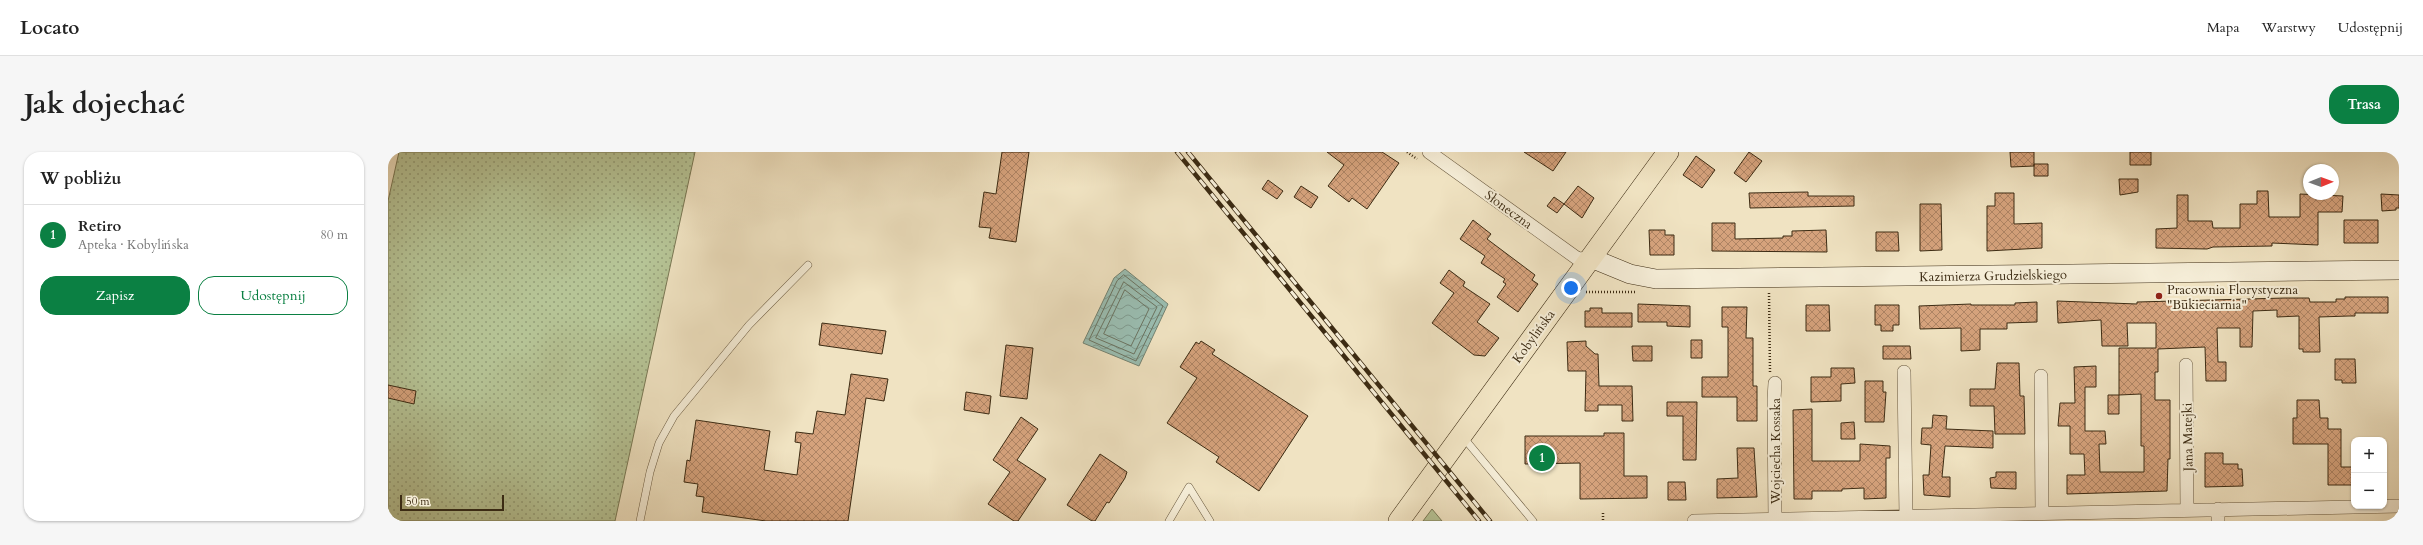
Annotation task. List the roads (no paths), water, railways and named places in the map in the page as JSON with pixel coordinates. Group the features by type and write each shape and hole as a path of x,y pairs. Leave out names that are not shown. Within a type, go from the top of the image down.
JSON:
{"main road":[{"name":"Kobylińska","path":"1399,521 1668,152"}],"street":[{"name":"Słoneczna","path":"1425,157 1578,259 1591,258"},
{"name":"Kazimierza Grudzielskiego","path":"1591,258 1630,274 1656,279 2399,270"},
{"name":"Jana Matejki","path":"2186,365 2187,510"},
{"path":"1904,372 1906,516"},
{"path":"2041,376 2042,513"},
{"name":"Wojciecha Kossaka","path":"1775,383 1775,520"},
{"path":"1694,521 1877,519 1906,516 2187,510 2218,515 2399,506"}],"lane":[{"path":"640,521 650,472 659,443 674,416 749,325 808,265"},
{"path":"1462,435 1533,521"},
{"path":"1169,521 1189,487 1210,521"}],"water":[{"path":"1125,269 1168,304 1139,366 1083,343 1114,278"}],"railway":[{"path":"1177,152 1479,521"},
{"path":"1188,152 1490,521"}],"place":[{"name":"Pracownia Florystyczna \"Bukieciarnia\"","path":"2159,296"},
{"name":"Retiro","path":"1542,458"}]}
